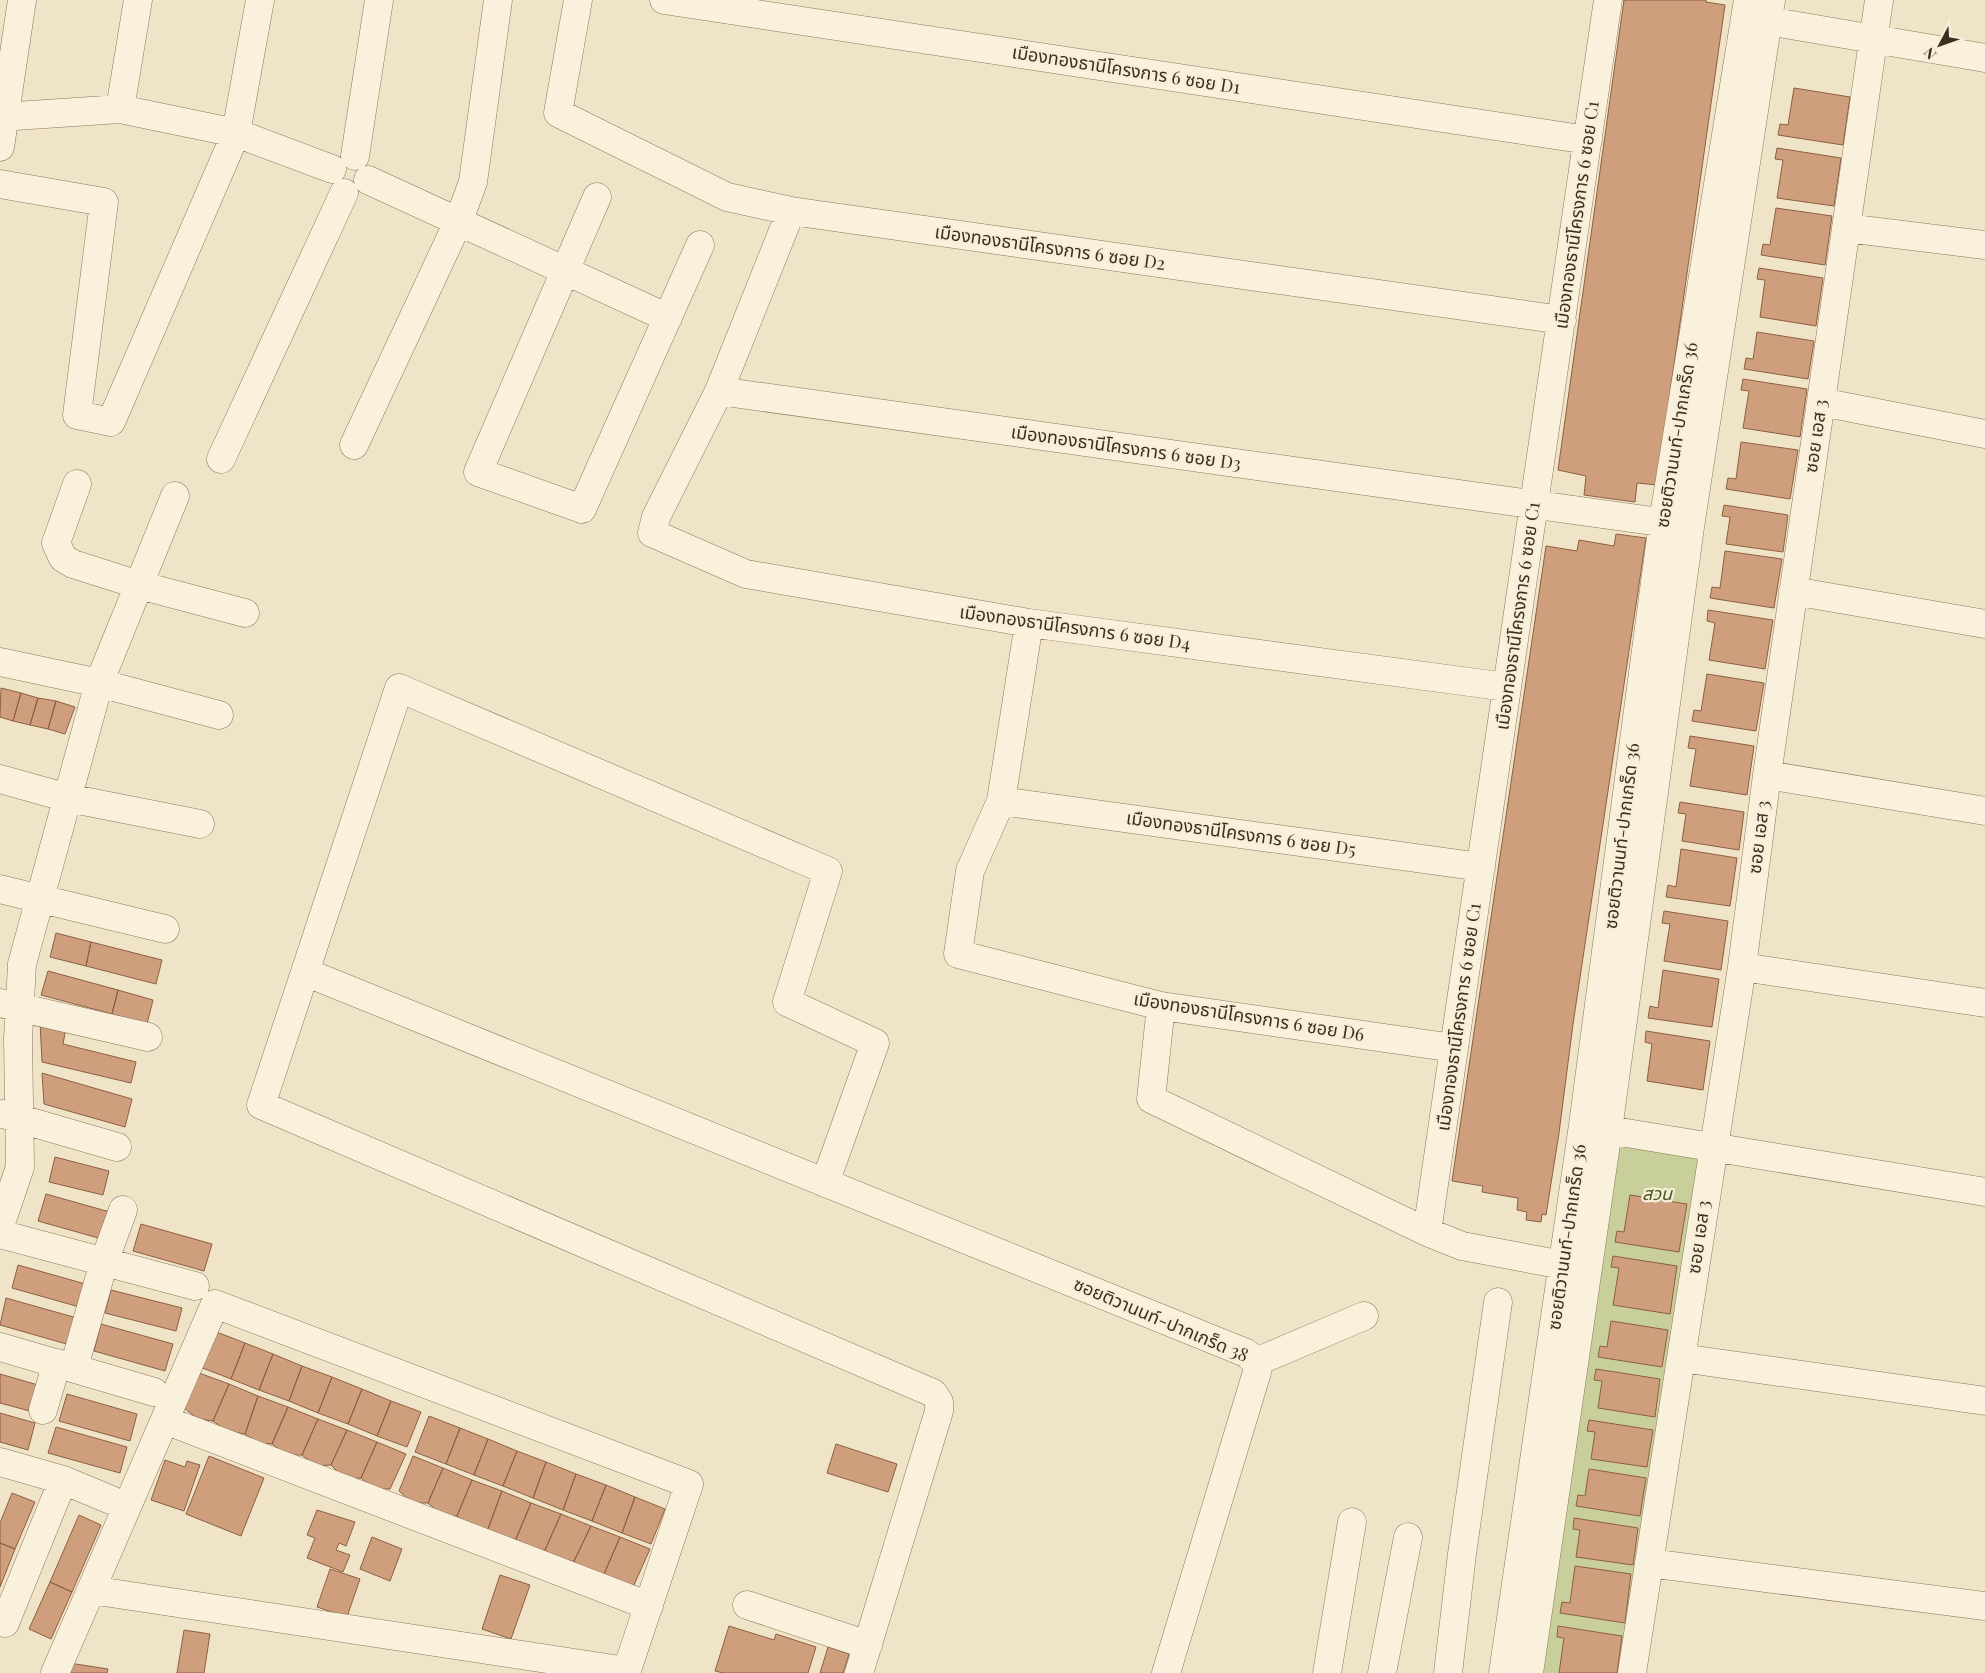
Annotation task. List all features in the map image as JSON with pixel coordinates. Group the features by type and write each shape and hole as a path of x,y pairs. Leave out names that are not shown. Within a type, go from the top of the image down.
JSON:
{"street":[{"path":"0,147 2,116 22,0"},
{"path":"120,109 138,0"},
{"path":"0,184 104,202 77,415 111,422 236,133 260,0"},
{"path":"355,156 379,0"},
{"path":"354,445 459,220 472,182 498,0"},
{"name":"เมืองทองธานีโครงการ 6 ซอย D2","path":"578,0 558,113 727,197 791,211 1562,320"},
{"name":"เมืองทองธานีโครงการ 6 ซอย D1","path":"664,0 1588,140"},
{"name":"เมืองทองธานีโครงการ 6 ซอย C1","path":"1427,1232 1608,0"},
{"name":"ซอย เอส 3","path":"1632,1673 1712,1148 1742,967 1767,775 1879,0"},
{"path":"1758,10 1874,40 1985,58"},
{"name":"ซอยติวานนท์-ปากเกร็ด 36","path":"1596,1128 1663,522 1758,10"},
{"name":"ซอยติวานนท์-ปากเกร็ด 36","path":"1503,1673 1575,1267 1690,527 1758,10"},
{"path":"2,116 120,109 236,133 332,169"},
{"path":"355,156 367,165 368,180 359,191 344,193 333,183 332,169 341,158 355,156"},
{"path":"368,180 459,220 668,318"},
{"path":"221,459 344,193"},
{"path":"597,197 478,472 582,509 700,244"},
{"path":"719,392 791,211"},
{"path":"1846,228 1985,245"},
{"name":"เมืองทองธานีโครงการ 6 ซอย D3","path":"719,392 1690,527"},
{"name":"เมืองทองธานีโครงการ 6 ซอย D4","path":"719,392 656,517 652,533 746,574 1030,623 1508,687"},
{"path":"1821,402 1985,434"},
{"path":"77,484 56,543 63,558 73,564 139,585 245,613"},
{"path":"0,1226 20,1167 10,1116 10,1006 99,683 175,496"},
{"path":"1794,591 1985,624"},
{"path":"1001,801 1030,623"},
{"path":"0,662 99,683 219,715"},
{"path":"825,1183 875,1043 787,1002 828,871 399,688 261,1105 932,1393 939,1402 939,1411 859,1673"},
{"path":"1767,775 1985,811"},
{"path":"0,779 68,798 200,824"},
{"name":"เมืองทองธานีโครงการ 6 ซอย D5","path":"1001,801 1481,867"},
{"name":"เมืองทองธานีโครงการ 6 ซอย D6","path":"1001,801 970,872 958,954 1161,1006 1454,1048"},
{"path":"0,889 165,929"},
{"path":"1742,967 1985,1003"},
{"name":"ซอยติวานนท์-ปากเกร็ด 38","path":"305,972 1237,1349 1256,1362 1257,1372 1166,1673"},
{"path":"10,1006 148,1037"},
{"path":"1161,1006 1151,1099 1427,1232 1462,1246 1575,1267"},
{"path":"10,1116 117,1147"},
{"path":"1596,1128 1985,1192"},
{"path":"43,1410 66,1365 123,1210"},
{"path":"0,1234 196,1286"},
{"name":"ซอยติวานนท์-ปากเกร็ด 36","path":"1529,1673 1575,1267"},
{"path":"1448,1673 1462,1554 1498,1302"},
{"path":"54,1673 215,1304 689,1484 626,1672 91,1590"},
{"path":"1256,1362 1364,1316"},
{"path":"0,1347 154,1392"},
{"path":"1681,1358 1985,1400"},
{"path":"165,1420 648,1606"},
{"path":"0,1462 63,1480 111,1500"},
{"path":"5,1623 63,1480"},
{"path":"1327,1673 1352,1522"},
{"path":"1382,1673 1408,1537"},
{"path":"1649,1563 1985,1606"},
{"path":"747,1605 868,1645"}],"green space":[{"name":"สวน","path":"1618,1134 1712,1148 1632,1673 1541,1673"}],"building":[{"path":"1624,0 1706,0 1706,2 1725,5 1657,485 1637,483 1635,502 1584,495 1586,476 1558,470"},
{"path":"1794,88 1850,97 1843,145 1778,135 1780,124 1788,125"},
{"path":"1777,148 1841,158 1834,206 1777,198 1783,160 1775,159"},
{"path":"1776,208 1832,216 1825,265 1761,255 1763,244 1770,245"},
{"path":"1759,268 1823,278 1816,326 1760,317 1765,280 1757,279"},
{"path":"1757,332 1814,341 1808,379 1744,369 1746,358 1753,359"},
{"path":"1743,379 1807,389 1800,437 1743,428 1749,391 1741,390"},
{"path":"1741,442 1798,450 1790,499 1726,489 1728,478 1736,479"},
{"path":"1724,505 1788,515 1783,552 1726,544 1730,517 1722,516"},
{"path":"1616,534 1646,538 1573,1024 1559,1133 1546,1215 1542,1214 1541,1222 1526,1220 1527,1212 1517,1210 1518,1198 1482,1192 1483,1186 1452,1181 1546,546 1577,551 1579,540 1614,546"},
{"path":"1725,551 1782,559 1774,608 1710,598 1712,587 1720,588"},
{"path":"1708,610 1773,620 1765,669 1709,660 1715,623 1707,621"},
{"path":"1707,674 1764,683 1756,731 1692,721 1694,710 1701,711"},
{"path":"1,688 21,693 13,721 0,717"},
{"path":"21,693 38,698 30,725 13,721"},
{"path":"38,698 56,701 48,729 30,725"},
{"path":"56,701 75,707 65,734 48,729"},
{"path":"1690,736 1754,746 1747,795 1690,786 1696,749 1688,748"},
{"path":"1680,802 1744,812 1739,850 1682,841 1686,814 1678,813"},
{"path":"1681,849 1737,858 1730,906 1666,897 1668,885 1676,887"},
{"path":"1664,911 1728,921 1721,970 1664,961 1670,924 1662,923"},
{"path":"56,933 91,942 86,966 50,957"},
{"path":"91,942 162,960 156,984 86,966"},
{"path":"1663,970 1719,979 1712,1027 1648,1018 1650,1006 1658,1008"},
{"path":"48,971 118,990 112,1014 41,995"},
{"path":"118,990 153,1000 147,1024 112,1014"},
{"path":"40,1022 66,1028 63,1044 136,1062 131,1083 42,1062"},
{"path":"1646,1031 1710,1041 1703,1090 1647,1081 1652,1044 1645,1042"},
{"path":"42,1073 132,1099 125,1127 44,1104"},
{"path":"55,1157 109,1171 103,1195 49,1182"},
{"path":"46,1194 117,1214 109,1241 38,1221"},
{"path":"1630,1195 1687,1204 1679,1252 1615,1242 1617,1231 1624,1232"},
{"path":"141,1224 212,1244 204,1271 133,1251"},
{"path":"1613,1256 1677,1266 1670,1314 1613,1305 1619,1268 1611,1267"},
{"path":"18,1265 89,1285 83,1308 12,1288"},
{"path":"111,1290 182,1308 176,1331 105,1313"},
{"path":"6,1298 77,1318 70,1345 0,1325"},
{"path":"1611,1321 1668,1330 1662,1367 1598,1357 1600,1346 1607,1347"},
{"path":"101,1324 173,1344 165,1371 94,1351"},
{"path":"214,1331 245,1343 231,1379 200,1367"},
{"path":"245,1343 273,1354 259,1390 231,1379"},
{"path":"273,1354 302,1366 289,1401 259,1390"},
{"path":"302,1366 332,1377 318,1413 289,1401"},
{"path":"1596,1369 1660,1379 1655,1417 1598,1408 1602,1381 1594,1380"},
{"path":"199,1373 229,1384 213,1421 198,1419 184,1408"},
{"path":"0,1374 45,1387 37,1413 0,1403"},
{"path":"332,1377 362,1389 348,1424 318,1413"},
{"path":"229,1384 258,1396 245,1434 227,1431 213,1421"},
{"path":"362,1389 391,1401 377,1436 348,1424"},
{"path":"67,1394 137,1414 130,1441 59,1421"},
{"path":"258,1396 288,1407 272,1444 259,1443 245,1434"},
{"path":"391,1401 421,1412 407,1447 377,1436"},
{"path":"288,1407 318,1419 302,1455 287,1455 272,1444"},
{"path":"0,1413 35,1423 28,1450 0,1442"},
{"path":"429,1416 460,1428 446,1464 415,1452"},
{"path":"318,1419 347,1430 331,1465 316,1466 302,1455"},
{"path":"1589,1420 1653,1430 1647,1467 1591,1459 1595,1432 1587,1431"},
{"path":"56,1427 127,1447 120,1473 48,1453"},
{"path":"460,1428 488,1439 474,1475 446,1464"},
{"path":"347,1430 377,1442 361,1478 345,1479 331,1465"},
{"path":"488,1439 517,1451 503,1486 474,1475"},
{"path":"377,1442 406,1454 390,1489 375,1489 361,1478"},
{"path":"836,1444 897,1464 888,1492 827,1473"},
{"path":"517,1451 546,1462 533,1498 503,1486"},
{"path":"209,1456 264,1478 241,1536 186,1514"},
{"path":"413,1456 443,1468 428,1503 412,1503 399,1491"},
{"path":"165,1460 185,1467 187,1461 200,1465 184,1511 151,1500"},
{"path":"546,1462 576,1474 563,1510 533,1498"},
{"path":"443,1468 472,1480 457,1516 442,1515 428,1503"},
{"path":"1589,1469 1646,1478 1640,1516 1576,1506 1578,1495 1585,1496"},
{"path":"576,1474 606,1485 592,1521 563,1510"},
{"path":"472,1480 502,1491 488,1529 472,1527 457,1516"},
{"path":"606,1485 635,1497 622,1533 592,1521"},
{"path":"502,1491 531,1503 516,1539 502,1539 488,1529"},
{"path":"12,1493 35,1502 15,1549 0,1543 0,1523"},
{"path":"635,1497 665,1509 651,1544 622,1533"},
{"path":"531,1503 561,1514 545,1550 529,1551 516,1539"},
{"path":"317,1510 355,1522 346,1546 339,1543 336,1550 350,1555 343,1572 307,1558 315,1538 307,1535"},
{"path":"561,1514 591,1526 574,1561 561,1562 545,1550"},
{"path":"79,1515 101,1525 72,1592 50,1582"},
{"path":"1574,1518 1638,1528 1633,1565 1576,1557 1580,1530 1573,1529"},
{"path":"591,1526 620,1537 604,1574 588,1574 574,1561"},
{"path":"372,1537 402,1549 390,1581 360,1569"},
{"path":"620,1537 650,1549 634,1585 619,1584 604,1574"},
{"path":"0,1543 15,1549 0,1587"},
{"path":"1575,1566 1631,1574 1625,1623 1560,1613 1562,1602 1570,1603"},
{"path":"330,1569 360,1579 347,1617 317,1607"},
{"path":"500,1575 530,1585 511,1639 482,1629"},
{"path":"50,1582 72,1592 51,1639 29,1629"},
{"path":"729,1626 774,1640 776,1634 816,1647 808,1673 723,1673 715,1671"},
{"path":"1558,1626 1622,1636 1617,1673 1559,1673 1564,1638 1557,1637"},
{"path":"184,1630 210,1634 204,1673 177,1673"},
{"path":"828,1647 849,1654 843,1673 820,1673"},
{"path":"69,1663 108,1669 107,1673 67,1673"}]}
